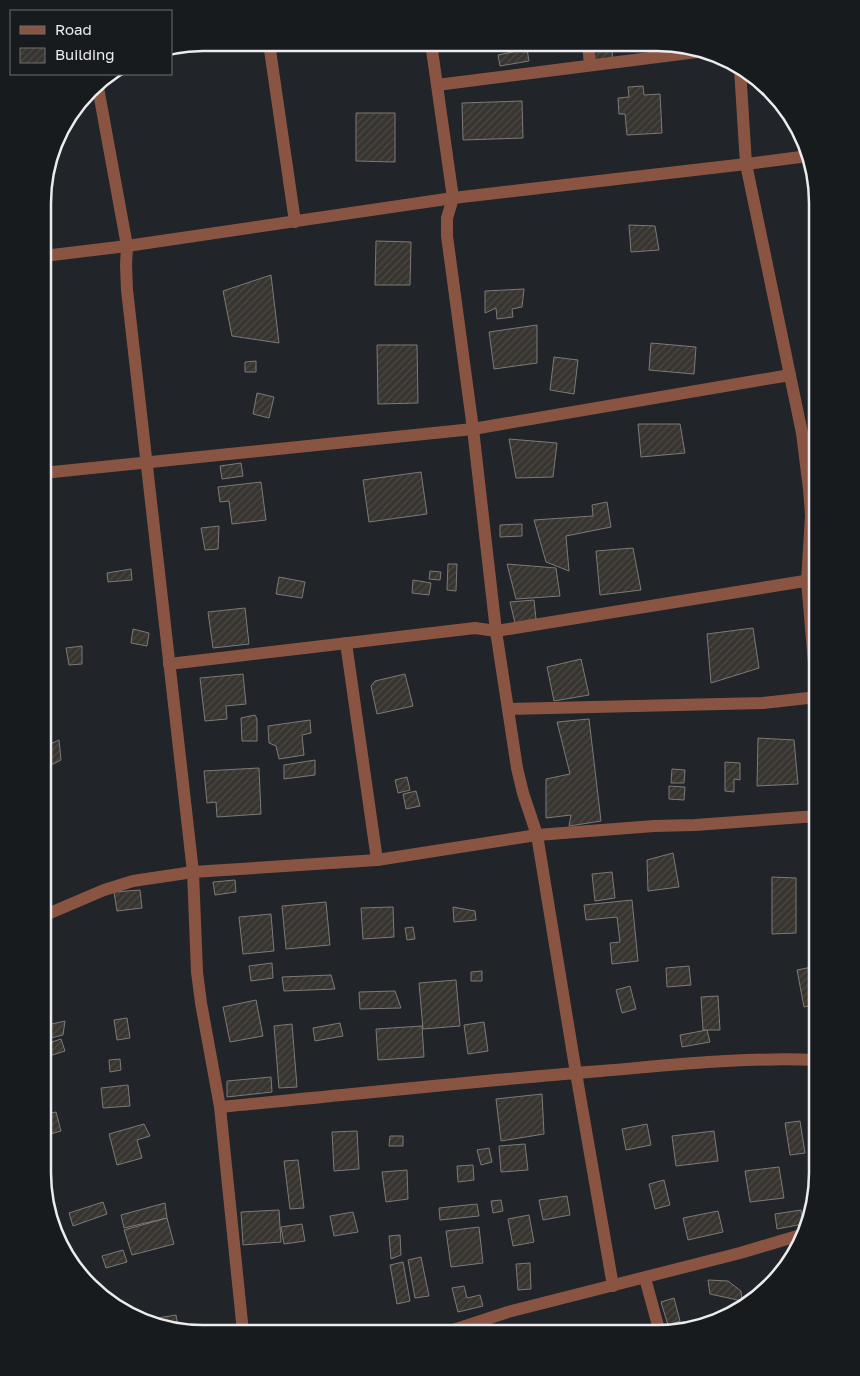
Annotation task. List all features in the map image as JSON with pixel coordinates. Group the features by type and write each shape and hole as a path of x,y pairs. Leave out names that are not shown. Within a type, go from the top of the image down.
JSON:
{"street":[{"path":"432,51 453,198 447,218 447,236 473,429 496,631 523,793 537,835 613,1286"},
{"path":"589,51 590,65"},
{"path":"270,52 295,222"},
{"path":"437,85 682,54"},
{"path":"740,77 746,164 809,467"},
{"path":"99,93 127,246 127,290 193,872 198,980 220,1107 242,1325"},
{"path":"51,255 127,246 453,198 802,157"},
{"path":"51,472 473,429 790,375"},
{"path":"168,664 475,628 496,631 809,581"},
{"path":"346,643 377,860"},
{"path":"508,709 747,704 808,699"},
{"path":"51,913 104,890 133,881 193,872 377,860 537,835 808,817"},
{"path":"220,1107 576,1073 762,1059 808,1060"},
{"path":"481,1325 508,1312 645,1278 794,1237"},
{"path":"645,1278 658,1325"}],"building":[{"path":"527,51 529,61 500,66 498,55"},
{"path":"591,51 612,51 613,59 593,62"},
{"path":"643,86 644,95 660,94 662,133 627,135 625,114 619,114 618,98 629,97 628,87"},
{"path":"522,101 523,138 463,140 462,103"},
{"path":"356,113 395,113 395,162 356,161"},
{"path":"629,225 655,226 659,250 631,252"},
{"path":"376,241 411,242 410,285 375,285"},
{"path":"271,275 279,343 232,336 223,291"},
{"path":"524,289 522,307 512,309 513,317 497,319 496,308 485,313 485,291"},
{"path":"537,325 537,363 494,369 489,332"},
{"path":"651,343 696,347 694,374 649,370"},
{"path":"377,345 417,345 418,403 378,404"},
{"path":"554,357 578,360 574,394 550,390"},
{"path":"256,361 256,372 245,372 245,362"},
{"path":"257,393 274,397 269,418 253,414"},
{"path":"638,424 680,424 685,453 641,457"},
{"path":"509,439 557,443 553,477 516,478"},
{"path":"241,463 243,476 222,479 220,466"},
{"path":"421,472 427,514 369,522 363,480"},
{"path":"261,482 266,520 232,524 229,501 220,502 218,487"},
{"path":"607,502 611,527 566,536 569,571 546,562 534,520 593,516 592,505"},
{"path":"522,524 522,536 500,537 500,525"},
{"path":"219,526 218,549 205,550 201,528"},
{"path":"633,548 641,590 600,595 596,551"},
{"path":"448,564 457,564 456,591 447,590"},
{"path":"507,564 556,568 560,596 516,599"},
{"path":"131,569 132,580 108,582 107,573"},
{"path":"430,571 441,572 440,580 429,579"},
{"path":"279,577 305,582 302,598 276,594"},
{"path":"413,580 431,583 429,595 412,593"},
{"path":"534,600 536,619 515,623 510,602"},
{"path":"245,608 249,644 213,648 208,612"},
{"path":"753,628 759,668 711,683 707,634"},
{"path":"133,629 149,633 147,646 131,643"},
{"path":"82,646 82,664 69,665 66,648"},
{"path":"581,659 589,695 554,701 547,667"},
{"path":"243,674 246,704 226,706 227,719 205,721 200,678"},
{"path":"405,674 413,706 377,714 371,686 375,681"},
{"path":"255,715 257,719 257,741 242,741 241,718"},
{"path":"589,719 601,821 569,826 571,815 546,818 546,779 570,774 557,722"},
{"path":"310,720 311,733 302,735 304,755 279,759 276,746 269,743 268,726"},
{"path":"758,738 794,740 798,784 757,786"},
{"path":"59,740 61,760 51,765 51,744"},
{"path":"315,760 315,775 284,779 284,765"},
{"path":"725,762 740,763 740,780 734,779 734,792 725,791"},
{"path":"259,768 261,814 217,817 216,802 207,803 204,771"},
{"path":"672,769 685,770 684,783 671,783"},
{"path":"407,777 410,790 398,793 395,780"},
{"path":"669,786 685,787 684,800 669,799"},
{"path":"416,791 420,806 406,809 403,794"},
{"path":"673,853 679,887 648,891 647,860"},
{"path":"612,872 615,898 595,901 592,874"},
{"path":"772,877 796,878 796,933 772,934"},
{"path":"235,880 236,892 215,895 213,882"},
{"path":"140,890 142,908 117,911 114,892"},
{"path":"632,900 638,961 612,964 610,943 620,942 617,917 586,920 584,905"},
{"path":"326,902 330,945 286,949 282,906"},
{"path":"393,907 394,937 363,939 361,908"},
{"path":"453,907 475,911 476,920 454,922"},
{"path":"271,914 274,951 243,954 239,917"},
{"path":"413,927 415,939 407,940 405,928"},
{"path":"272,963 273,978 251,981 249,966"},
{"path":"689,966 691,985 667,987 666,968"},
{"path":"808,968 808,1006 804,1007 797,970"},
{"path":"482,971 482,981 471,981 471,972"},
{"path":"331,975 335,989 284,991 282,977"},
{"path":"456,980 460,1026 423,1029 419,983"},
{"path":"630,986 636,1009 622,1013 616,990"},
{"path":"395,991 401,1008 360,1009 359,992"},
{"path":"718,996 720,1030 703,1030 701,997"},
{"path":"256,1000 263,1036 230,1042 223,1007"},
{"path":"127,1018 130,1038 117,1040 114,1020"},
{"path":"65,1021 63,1035 51,1038 51,1024"},
{"path":"484,1022 488,1051 468,1054 464,1025"},
{"path":"340,1023 343,1036 315,1041 313,1028"},
{"path":"292,1024 297,1087 279,1088 274,1026"},
{"path":"422,1026 424,1057 378,1060 376,1029"},
{"path":"707,1030 710,1042 682,1047 680,1035"},
{"path":"61,1039 65,1051 51,1055 51,1042"},
{"path":"120,1059 121,1070 110,1072 109,1060"},
{"path":"271,1077 272,1092 227,1097 227,1081"},
{"path":"128,1085 130,1106 103,1108 101,1088"},
{"path":"542,1094 544,1134 501,1141 496,1099"},
{"path":"56,1112 61,1131 51,1134 51,1113"},
{"path":"800,1121 805,1153 790,1155 785,1123"},
{"path":"144,1124 150,1136 137,1140 142,1158 117,1165 109,1134"},
{"path":"647,1124 651,1145 626,1150 622,1129"},
{"path":"357,1131 359,1169 334,1171 332,1132"},
{"path":"714,1131 718,1161 676,1166 672,1136"},
{"path":"390,1136 403,1136 403,1146 389,1146"},
{"path":"525,1144 528,1170 501,1172 499,1146"},
{"path":"489,1148 492,1162 481,1165 477,1150"},
{"path":"298,1160 304,1208 290,1209 284,1161"},
{"path":"473,1165 474,1180 458,1182 457,1166"},
{"path":"779,1167 784,1198 750,1202 745,1171"},
{"path":"407,1170 408,1199 386,1202 382,1172"},
{"path":"664,1180 670,1205 655,1209 649,1184"},
{"path":"567,1196 570,1215 543,1220 539,1200"},
{"path":"501,1200 503,1211 493,1213 491,1201"},
{"path":"103,1202 107,1214 73,1226 69,1213"},
{"path":"165,1203 167,1218 124,1228 121,1215"},
{"path":"477,1204 479,1216 440,1220 439,1208"},
{"path":"279,1210 281,1242 243,1245 241,1212"},
{"path":"801,1210 802,1218 800,1225 777,1229 775,1214"},
{"path":"718,1211 723,1232 688,1240 683,1218"},
{"path":"353,1212 358,1232 334,1236 330,1216"},
{"path":"529,1215 534,1242 513,1246 508,1219"},
{"path":"167,1218 174,1244 132,1255 124,1230"},
{"path":"302,1224 305,1241 284,1244 281,1227"},
{"path":"479,1227 483,1263 451,1267 446,1231"},
{"path":"400,1235 401,1255 391,1259 389,1236"},
{"path":"123,1250 127,1262 106,1268 102,1256"},
{"path":"421,1257 429,1296 415,1298 408,1260"},
{"path":"403,1262 410,1301 397,1304 390,1265"},
{"path":"530,1263 531,1289 518,1290 516,1264"},
{"path":"708,1280 728,1281 741,1291 742,1298 739,1300 710,1294"},
{"path":"464,1286 467,1298 480,1295 483,1306 458,1312 452,1288"},
{"path":"674,1298 680,1321 668,1324 661,1302"},
{"path":"176,1315 177,1322 164,1320 158,1318"}]}
